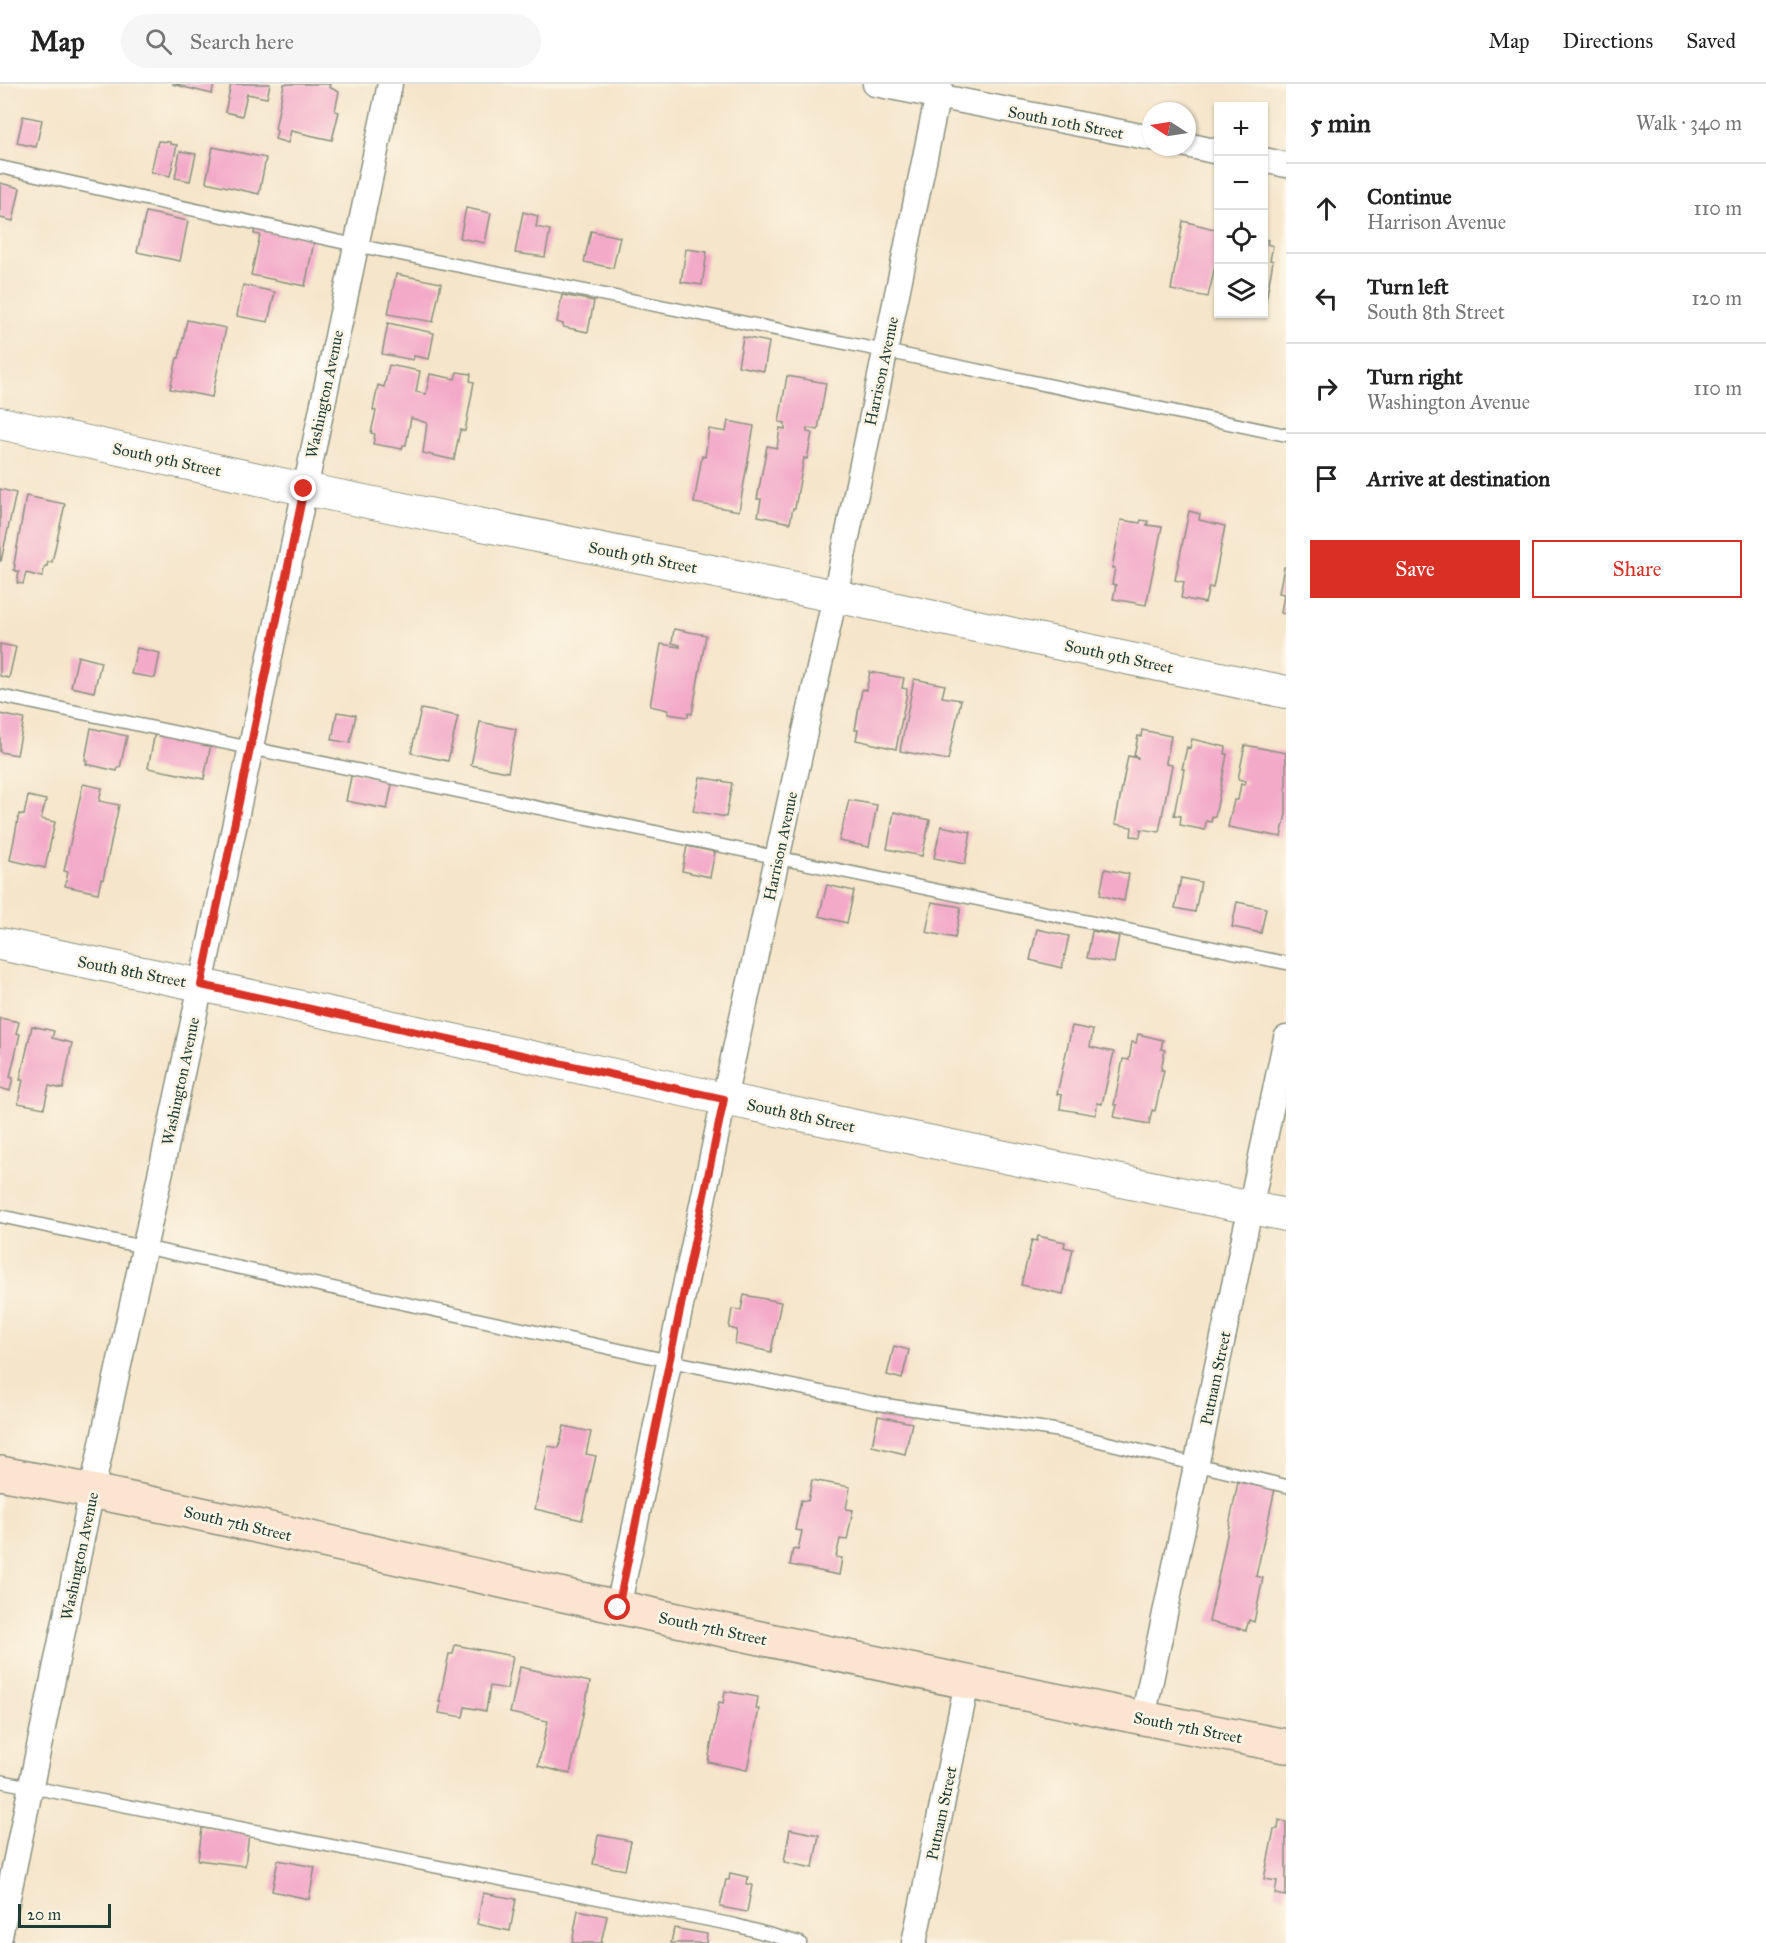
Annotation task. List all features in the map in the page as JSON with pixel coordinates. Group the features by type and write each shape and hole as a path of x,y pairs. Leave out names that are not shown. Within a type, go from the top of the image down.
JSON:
{"main road":[{"name":"South 7th Street","path":"0,1473 92,1490 618,1608 1286,1746"}],"street":[{"name":"Washington Avenue","path":"0,1936 92,1490 201,985 390,84"},
{"name":"South 10th Street","path":"874,84 939,90 1142,136"},
{"name":"Harrison Avenue","path":"618,1608 724,1099 836,596 939,90"},
{"path":"1196,148 1214,151"},
{"path":"1268,161 1286,165"},
{"name":"South 9th Street","path":"0,423 304,489 836,596 1286,692"},
{"name":"South 8th Street","path":"0,944 201,985 724,1099 1286,1215"},
{"name":"Putnam Street","path":"1143,1718 1286,1038"},
{"name":"Putnam Street","path":"914,1943 968,1682"}],"lane":[{"path":"0,167 355,245 885,351 1286,435"},
{"path":"0,696 1286,963"},
{"path":"0,1216 670,1362 879,1404 1054,1430 1286,1486"},
{"path":"0,1780 724,1923 800,1943"}],"building":[{"path":"172,84 214,84 212,94"},
{"path":"231,84 270,84 267,98 247,94 242,116 225,112"},
{"path":"284,84 330,84 329,87 339,92 335,111 339,112 332,140 291,131 288,143 275,139"},
{"path":"23,116 42,120 36,147 17,143"},
{"path":"158,141 177,145 170,176 151,172"},
{"path":"213,147 266,158 259,194 206,182"},
{"path":"180,151 196,154 190,181 175,178"},
{"path":"0,183 20,188 13,221 0,218"},
{"path":"466,208 491,213 485,243 460,238"},
{"path":"146,212 188,221 180,261 137,252"},
{"path":"523,212 538,216 536,227 550,230 545,257 515,253"},
{"path":"1183,221 1214,229 1214,271 1208,297 1171,290"},
{"path":"256,224 315,237 305,286 251,275 260,235 254,234"},
{"path":"591,231 620,237 613,268 584,262"},
{"path":"1268,244 1273,246 1270,260 1273,261 1268,289"},
{"path":"686,249 707,252 702,285 681,282"},
{"path":"396,274 441,283 433,322 388,314"},
{"path":"243,285 275,292 268,322 237,316"},
{"path":"562,295 594,301 588,332 563,327 563,324 557,322"},
{"path":"187,320 226,328 212,397 170,389"},
{"path":"388,323 434,333 429,359 414,356 413,360 382,354"},
{"path":"743,337 769,342 764,371 738,366"},
{"path":"389,365 420,371 416,392 426,394 430,374 455,379 457,372 471,374 470,381 474,382 465,431 460,430 454,460 423,453 427,423 411,418 406,445 403,445 402,449 373,444 375,434 371,433 378,385 384,387"},
{"path":"787,376 826,383 818,430 807,428 807,432 812,433 807,459 804,458 790,523 758,516 761,499 757,499 767,446 777,448 780,428 785,429 785,423 779,422"},
{"path":"728,421 754,426 739,511 694,503 709,429 726,432"},
{"path":"0,489 16,493 1,561 0,561"},
{"path":"26,496 65,504 52,562 48,562 45,566 42,577 26,573 23,584 17,583 19,572 14,570 14,564"},
{"path":"1189,511 1200,514 1199,520 1225,526 1213,588 1209,587 1205,603 1181,598 1184,582 1175,580"},
{"path":"1121,520 1140,523 1141,520 1148,521 1147,525 1162,527 1146,605 1113,599 1116,585 1112,584 1115,568 1112,568"},
{"path":"1284,567 1286,567 1286,614 1281,613 1284,594 1279,593"},
{"path":"674,629 706,635 692,714 688,713 688,717 668,714 668,710 650,706 661,644 680,647 672,643"},
{"path":"0,644 16,647 9,678 0,676"},
{"path":"137,648 160,653 155,678 131,674"},
{"path":"78,656 101,662 94,692 71,687"},
{"path":"870,672 904,678 902,688 907,689 906,698 896,749 856,740 858,730 855,730 862,689 866,690"},
{"path":"914,679 945,685 942,697 961,700 948,760 900,751"},
{"path":"421,709 458,716 448,761 411,753"},
{"path":"337,712 356,715 350,743 332,740"},
{"path":"0,714 24,719 17,755 0,752"},
{"path":"480,722 516,729 508,772 471,765"},
{"path":"91,728 127,736 120,768 118,767 117,771 86,764"},
{"path":"1142,730 1171,736 1166,764 1172,765 1159,832 1141,829 1140,837 1131,836 1132,827 1115,824 1128,756 1138,758 1134,756 1138,736 1141,737"},
{"path":"155,733 211,744 204,779 148,768"},
{"path":"1192,739 1226,747 1225,754 1227,754 1215,817 1212,816 1211,822 1206,821 1205,830 1180,825 1181,816 1174,815 1187,747 1190,748"},
{"path":"1245,745 1286,753 1286,814 1281,837 1228,827 1234,800 1238,800 1241,784 1245,785 1246,781 1238,779"},
{"path":"352,772 393,780 387,809 346,801"},
{"path":"700,777 732,783 726,817 693,811"},
{"path":"83,784 102,788 99,801 119,805 103,880 101,879 98,893 65,886 68,872 64,871"},
{"path":"28,796 46,800 41,819 55,822 45,868 10,860 19,814 24,815"},
{"path":"849,800 877,805 869,847 839,841"},
{"path":"894,812 930,820 922,856 887,849"},
{"path":"941,826 971,832 965,864 934,858"},
{"path":"687,846 715,852 710,877 682,871"},
{"path":"1105,869 1129,874 1124,901 1100,895"},
{"path":"1181,878 1201,882 1195,912 1175,908"},
{"path":"827,885 854,891 847,923 819,916"},
{"path":"932,902 961,907 955,938 926,932"},
{"path":"1237,902 1266,908 1261,933 1232,927"},
{"path":"1037,929 1069,936 1062,968 1030,960"},
{"path":"1092,931 1119,936 1114,963 1087,958"},
{"path":"0,1018 19,1022 16,1033 20,1034 10,1077 13,1078 10,1091 0,1088"},
{"path":"32,1026 54,1031 52,1038 72,1043 63,1089 49,1086 44,1108 18,1103 23,1080 20,1080"},
{"path":"1072,1026 1093,1030 1090,1047 1114,1052 1102,1104 1097,1103 1096,1115 1060,1109 1062,1095 1057,1094"},
{"path":"1138,1034 1163,1040 1161,1049 1165,1050 1161,1070 1164,1070 1155,1111 1152,1110 1149,1124 1114,1117 1117,1105 1114,1105 1123,1059 1129,1060 1132,1042 1136,1043"},
{"path":"1038,1236 1065,1242 1064,1247 1073,1249 1063,1294 1021,1285 1032,1240 1037,1241"},
{"path":"744,1295 781,1302 771,1352 735,1344 737,1330 729,1328 732,1309 741,1310"},
{"path":"894,1346 909,1350 902,1379 887,1375"},
{"path":"878,1416 912,1423 905,1454 872,1446"},
{"path":"564,1426 591,1432 586,1454 596,1456 582,1520 535,1509 548,1446 559,1448"},
{"path":"812,1480 850,1487 846,1509 853,1510 847,1540 840,1539 836,1557 842,1558 839,1575 790,1565 793,1549 798,1550 802,1531 795,1530 801,1500 808,1501"},
{"path":"1238,1482 1275,1489 1256,1576 1263,1578 1254,1622 1249,1620 1246,1630 1209,1622"},
{"path":"455,1645 513,1656 507,1689 490,1686 486,1711 465,1707 463,1717 439,1713 441,1702 439,1702 449,1654 453,1654"},
{"path":"520,1667 590,1682 570,1774 538,1766 548,1721 510,1713"},
{"path":"725,1691 758,1697 756,1709 759,1709 747,1770 708,1762 719,1702 723,1703"},
{"path":"1279,1820 1286,1822 1286,1896 1275,1894 1277,1881 1264,1879 1274,1829 1278,1829"},
{"path":"202,1828 249,1834 245,1866 198,1860"},
{"path":"790,1829 819,1835 813,1868 784,1862"},
{"path":"598,1835 631,1841 625,1870 593,1864"},
{"path":"278,1860 315,1867 309,1899 272,1891"},
{"path":"730,1873 748,1877 746,1884 752,1885 747,1912 720,1907 726,1880 729,1880"},
{"path":"483,1893 516,1899 510,1931 477,1924"},
{"path":"578,1910 607,1916 601,1943 572,1943"},
{"path":"674,1928 707,1934 706,1943 671,1943"}],"route":[{"path":"304,489 201,985 724,1099 618,1608"}]}
